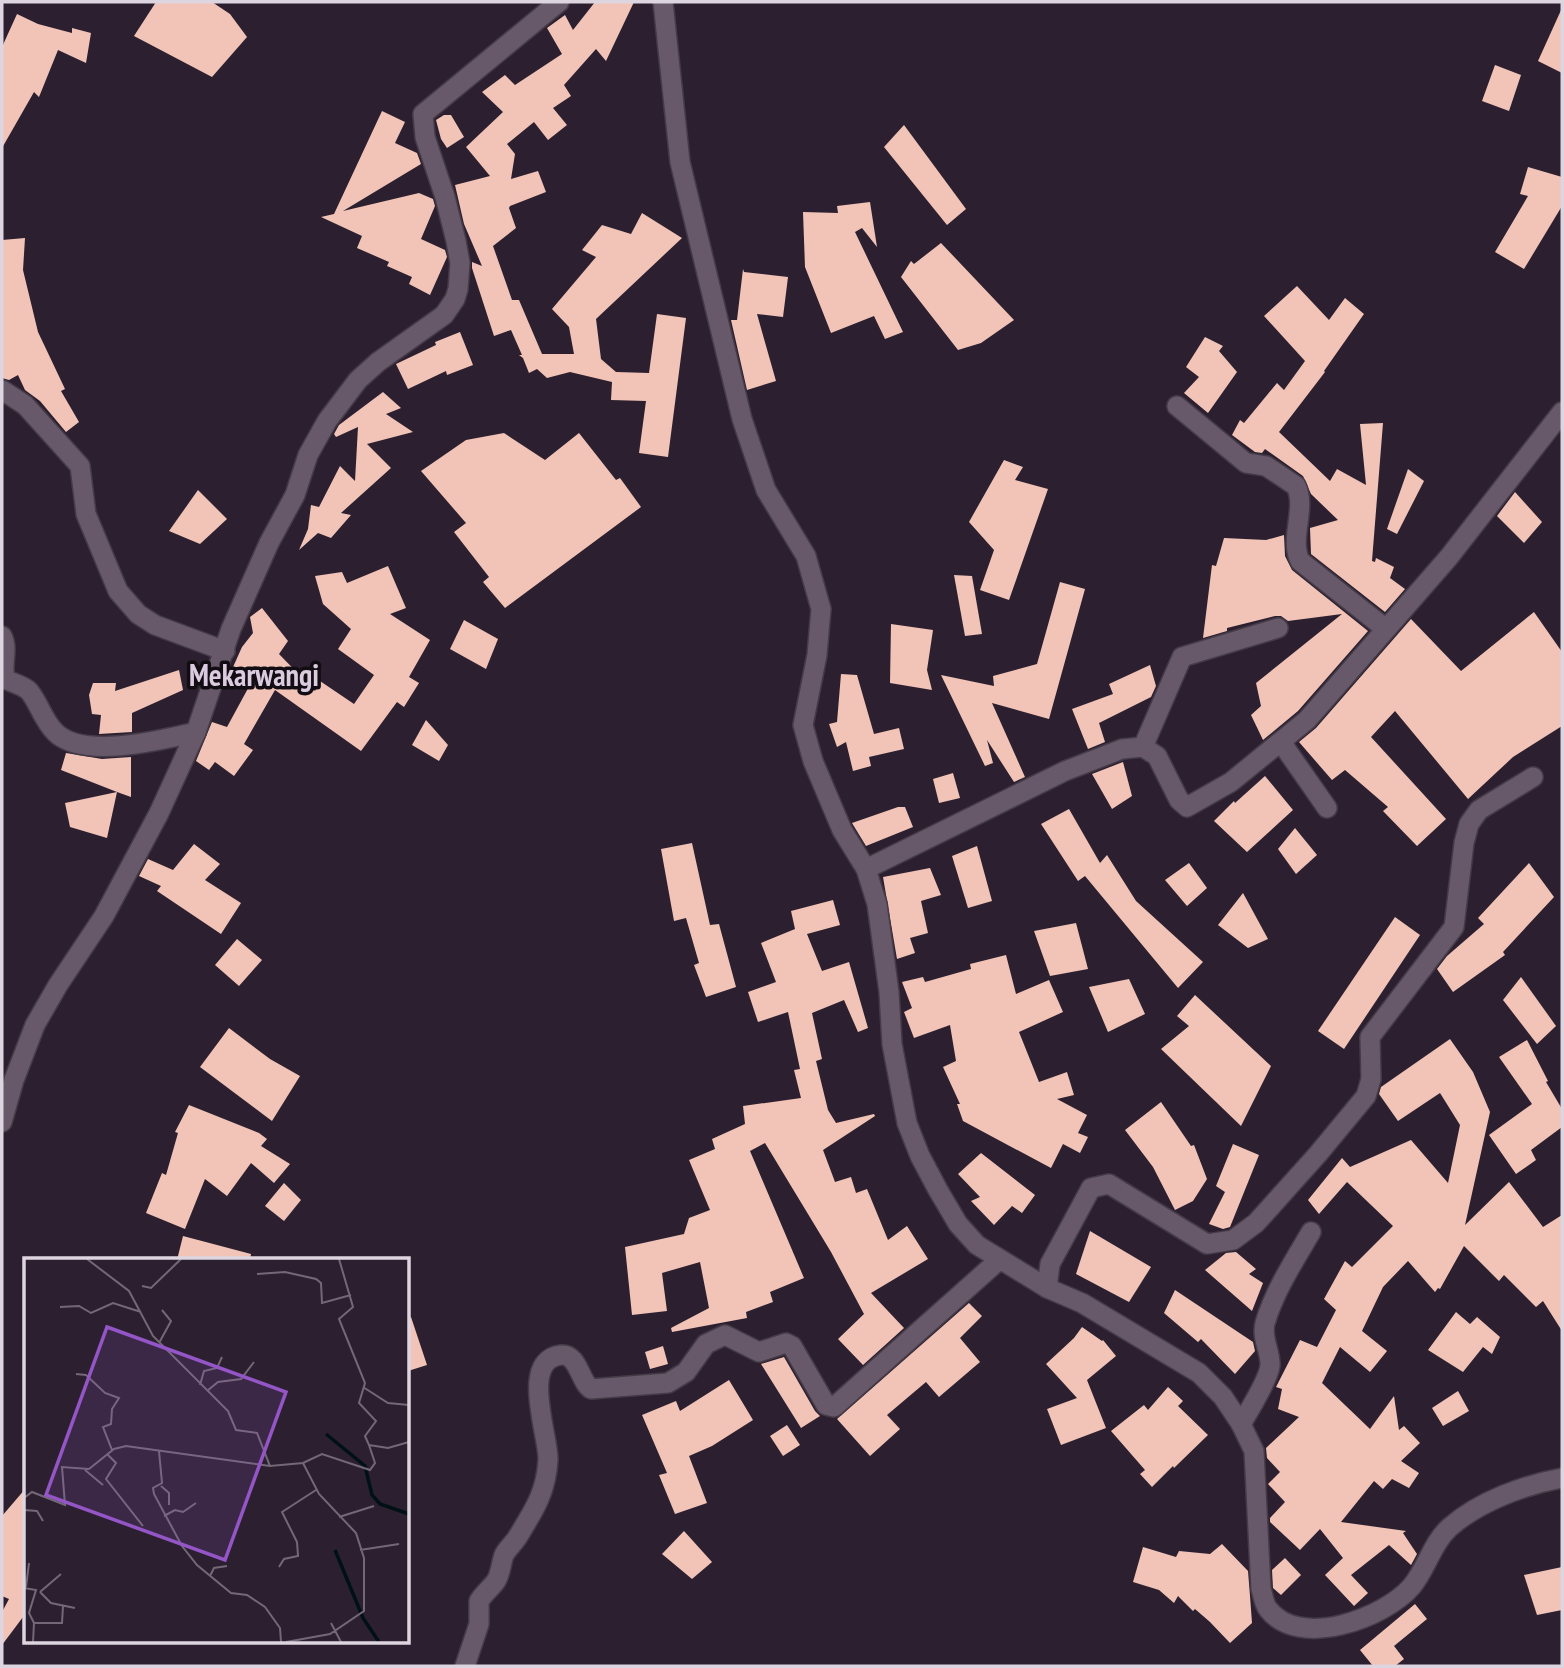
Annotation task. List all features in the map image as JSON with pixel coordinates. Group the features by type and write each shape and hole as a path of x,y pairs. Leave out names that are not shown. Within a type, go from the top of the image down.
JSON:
{"street":[{"path":"2,1122 14,1080 35,1025 104,916 159,813 196,732 231,629 264,554 295,495 308,455 327,421 358,380 378,362 444,315 455,299 459,282 458,252 445,197 425,137 423,114 559,2"},
{"path":"663,2 680,162 742,419 766,490 806,556 821,609 817,655 803,725 813,761 842,830 866,869 877,904 889,992 892,1044 907,1123 919,1156 958,1224 977,1245 999,1260 1047,1288 1082,1303 1199,1373 1223,1397 1241,1424 1254,1451 1261,1589 1267,1608 1283,1622 1298,1629 1323,1628 1365,1617 1388,1607 1411,1587 1448,1528 1466,1515 1529,1485 1562,1478"},
{"path":"2,390 25,405 80,466 88,521 118,591 138,614 155,625 225,651"},
{"path":"1177,406 1246,463 1266,466 1296,486 1299,497 1297,551 1300,561 1386,629"},
{"path":"866,869 1065,771 1122,749 1143,747 1157,756 1179,800 1187,807 1231,782 1307,720 1449,557 1562,412"},
{"path":"1143,747 1182,657 1278,628"},
{"path":"2,636 5,644 4,677 28,690 47,723 63,739 74,743 128,747 196,732"},
{"path":"1281,742 1327,808"},
{"path":"1047,1288 1050,1264 1091,1188 1109,1184 1207,1244 1233,1240 1256,1223 1366,1096 1371,1079 1370,1037 1454,928 1464,844 1474,816 1479,810 1533,777"},
{"path":"1241,1424 1253,1405 1270,1366 1264,1338 1266,1321 1278,1290 1311,1232"},
{"path":"465,1666 479,1623 479,1601 495,1583 505,1554 537,1506 545,1486 548,1447 539,1398 542,1369 547,1362 562,1354 568,1356 586,1386 591,1389 661,1385 682,1376 706,1344 725,1335 759,1352 786,1343 792,1346 826,1405 835,1407 999,1260"}],"building":[{"path":"156,2 212,2 230,14 247,37 212,77 134,36"},
{"path":"595,2 634,2 606,61 596,49 564,85 571,96 553,108 567,125 548,140 534,122 507,144 515,154 511,179 538,171 546,192 510,206 516,228 493,246 512,300 519,300 542,354 574,354 569,327 552,309 596,257 582,250 602,225 631,234 642,213 682,238 596,319 601,359 616,372 649,373 657,314 686,318 668,457 639,453 646,401 611,400 612,382 570,372 547,378 537,369 529,373 519,355 522,355 511,330 494,336 472,262 482,266 464,224 455,185 490,176 466,147 503,112 482,92 505,75 515,85 562,54 547,28 565,15 573,30"},
{"path":"1562,8 1562,73 1538,61"},
{"path":"17,14 38,24 72,33 72,28 91,33 86,63 58,50 39,97 34,92 2,148 2,47"},
{"path":"1495,65 1521,75 1509,111 1482,101"},
{"path":"382,111 405,122 395,143 417,153 421,164 343,211 419,193 433,199 435,206 421,239 445,250 447,257 430,295 409,284 412,277 387,266 389,262 357,248 362,236 321,217 334,214"},
{"path":"444,115 451,115 464,137 447,148 441,139 436,120"},
{"path":"904,125 966,209 947,225 884,147"},
{"path":"1528,167 1562,177 1562,206 1524,269 1495,252 1528,196 1520,194"},
{"path":"870,202 877,247 862,228 855,232 903,332 885,339 874,316 831,333 805,267 803,212 838,213 837,206"},
{"path":"25,238 23,270 38,332 65,389 61,391 79,422 66,432 40,401 25,390 18,375 9,380 2,378 2,240"},
{"path":"941,243 1014,320 981,343 958,350 901,277 911,261 914,264"},
{"path":"743,269 744,272 788,277 783,317 757,314 776,381 747,390 731,320 737,320"},
{"path":"1297,286 1329,320 1345,298 1364,314 1325,372 1279,432 1330,481 1337,469 1366,485 1360,424 1383,423 1372,561 1375,562 1376,558 1394,567 1390,578 1405,589 1385,612 1311,554 1310,528 1338,520 1311,494 1303,476 1265,449 1262,453 1255,452 1232,435 1240,420 1244,423 1277,383 1284,390 1305,361 1264,316"},
{"path":"460,332 473,365 447,375 446,371 408,389 396,364 436,345 435,342"},
{"path":"1205,337 1223,346 1219,351 1237,372 1208,413 1184,393 1199,377 1186,367"},
{"path":"383,392 401,408 386,414 413,432 367,444 391,468 341,513 351,515 331,538 318,533 299,550 308,529 311,505 319,507 340,466 355,481 358,427 336,437 334,434 339,425"},
{"path":"504,433 545,460 579,433 616,480 620,478 641,507 505,608 483,582 489,577 454,532 466,523 421,471 466,440"},
{"path":"1004,460 1023,467 1015,480 1048,489 1009,600 980,590 994,550 969,522"},
{"path":"1408,469 1424,481 1397,534 1387,529"},
{"path":"198,490 227,519 200,544 169,531"},
{"path":"1515,492 1542,522 1524,543 1497,516"},
{"path":"1284,535 1285,556 1292,570 1368,631 1298,711 1263,740 1251,715 1261,706 1256,683 1342,614 1288,621 1281,616 1275,616 1227,628 1227,631 1203,638 1212,565 1216,566 1224,538 1266,540"},
{"path":"388,566 406,608 390,614 430,640 409,677 419,683 404,707 397,702 361,751 275,690 244,744 253,750 234,776 215,762 209,770 196,761 212,722 227,727 258,670 229,676 242,647 253,633 250,617 262,608 288,641 279,654 315,691 320,681 354,704 374,675 338,649 351,629 323,604 315,576 342,572 347,583"},
{"path":"954,575 972,576 982,634 965,636"},
{"path":"1060,582 1085,589 1049,719 992,703 1025,777 1014,782 987,740 993,763 985,766 941,675 994,686 993,676 1037,664"},
{"path":"1534,612 1562,652 1562,726 1513,757 1468,799 1395,711 1371,737 1446,819 1417,846 1383,811 1388,807 1345,770 1332,780 1299,742 1316,728 1411,619 1461,671"},
{"path":"464,620 498,639 486,669 450,649"},
{"path":"891,624 933,630 927,670 932,690 890,683"},
{"path":"1150,665 1156,686 1151,697 1099,723 1105,742 1088,749 1072,709 1113,694 1109,684"},
{"path":"179,670 183,690 132,713 132,732 99,734 101,715 92,714 89,695 93,683 116,683 115,691"},
{"path":"841,674 857,675 874,734 899,728 904,749 869,757 871,766 853,771 846,742 837,747 829,724 837,722"},
{"path":"426,720 448,745 439,761 412,745"},
{"path":"66,753 102,759 131,757 131,797 61,770"},
{"path":"1123,762 1132,796 1112,809 1092,774"},
{"path":"953,773 960,798 939,803 933,779"},
{"path":"1265,776 1293,810 1247,852 1214,821"},
{"path":"117,792 107,838 70,827 65,803"},
{"path":"905,807 913,827 866,846 852,823"},
{"path":"1069,809 1100,863 1107,855 1136,901 1203,962 1178,988 1085,876 1078,881 1041,824"},
{"path":"1295,828 1317,855 1296,874 1278,849"},
{"path":"692,843 710,925 719,924 736,987 706,997 694,965 699,963 686,918 674,921 661,849"},
{"path":"194,844 220,864 205,880 241,903 221,934 157,891 161,886 139,876 148,859 173,870"},
{"path":"977,846 992,901 968,908 952,856"},
{"path":"1189,863 1207,888 1187,906 1165,880"},
{"path":"1529,863 1554,897 1503,952 1505,955 1453,992 1437,969 1447,956 1484,924 1478,918"},
{"path":"930,868 941,895 921,901 928,933 910,938 915,953 897,959 883,877"},
{"path":"1243,893 1268,939 1248,948 1218,925"},
{"path":"833,900 840,925 807,934 822,971 849,962 868,1028 858,1032 844,1000 812,1013 822,1059 816,1061 828,1110 836,1123 874,1114 875,1116 823,1150 835,1182 851,1177 856,1193 867,1189 888,1240 907,1226 928,1259 871,1293 904,1328 863,1365 838,1339 864,1314 831,1252 765,1143 750,1151 804,1278 770,1292 773,1302 746,1312 747,1318 672,1332 671,1328 709,1308 700,1262 662,1273 667,1311 632,1315 625,1247 684,1234 689,1218 710,1210 689,1160 715,1149 712,1139 745,1124 743,1106 801,1098 794,1070 800,1069 788,1012 758,1022 748,992 776,982 761,943 795,929 791,911"},
{"path":"1395,917 1420,935 1344,1049 1318,1031"},
{"path":"1076,923 1088,969 1050,976 1034,931"},
{"path":"237,939 262,960 239,986 215,965"},
{"path":"1006,955 1016,994 1049,980 1063,1012 1019,1032 1039,1082 1067,1072 1074,1095 1057,1099 1087,1115 1078,1133 1088,1137 1080,1153 1063,1144 1051,1168 963,1121 957,1104 960,1104 943,1067 956,1061 950,1025 914,1038 904,1012 912,1008 902,982 923,977 925,982 971,969 970,964"},
{"path":"1521,977 1556,1026 1537,1044 1503,1000"},
{"path":"1129,979 1145,1014 1108,1032 1089,987"},
{"path":"1195,995 1271,1066 1241,1126 1161,1049 1189,1026 1177,1016"},
{"path":"229,1028 270,1059 300,1076 272,1121 200,1067"},
{"path":"1450,1039 1473,1072 1490,1112 1465,1225 1509,1182 1543,1227 1562,1215 1562,1331 1543,1301 1536,1307 1504,1275 1499,1281 1464,1246 1440,1289 1435,1292 1408,1261 1383,1287 1362,1331 1387,1351 1370,1372 1340,1347 1322,1383 1370,1429 1394,1396 1399,1430 1404,1426 1420,1443 1401,1461 1419,1473 1409,1488 1392,1479 1383,1489 1374,1481 1341,1522 1406,1531 1403,1533 1417,1554 1411,1565 1389,1545 1351,1575 1368,1593 1354,1606 1325,1575 1343,1558 1320,1529 1300,1550 1270,1522 1270,1518 1285,1502 1268,1484 1280,1472 1267,1458 1266,1448 1299,1417 1278,1409 1282,1389 1276,1387 1300,1340 1317,1347 1336,1310 1324,1299 1345,1261 1352,1267 1393,1226 1347,1182 1319,1214 1308,1200 1342,1158 1350,1167 1411,1140 1448,1183 1460,1125 1440,1093 1398,1121 1379,1094 1381,1087"},
{"path":"1527,1040 1562,1109 1562,1127 1531,1150 1536,1160 1516,1174 1489,1135 1532,1104 1499,1057"},
{"path":"1161,1102 1191,1146 1194,1145 1207,1179 1193,1201 1175,1210 1153,1167 1125,1130"},
{"path":"189,1105 259,1133 267,1139 261,1146 290,1164 274,1183 251,1163 227,1196 205,1179 185,1229 146,1213 162,1173 166,1175 178,1133 175,1132"},
{"path":"1233,1144 1259,1155 1230,1227 1223,1229 1209,1224 1225,1192 1216,1186"},
{"path":"981,1153 1035,1195 1022,1213 1012,1206 994,1225 971,1201 980,1197 958,1174"},
{"path":"284,1183 301,1200 284,1221 265,1206"},
{"path":"1090,1231 1151,1267 1129,1302 1076,1274"},
{"path":"183,1236 251,1254 250,1258 178,1258"},
{"path":"1236,1252 1256,1269 1249,1274 1263,1283 1252,1311 1205,1270 1226,1253"},
{"path":"1175,1290 1253,1342 1255,1351 1235,1374 1201,1339 1198,1342 1164,1313"},
{"path":"969,1303 982,1316 960,1338 980,1362 939,1397 926,1382 887,1415 900,1429 870,1456 837,1419"},
{"path":"1456,1312 1470,1324 1477,1317 1500,1337 1492,1354 1483,1347 1463,1372 1428,1350"},
{"path":"410,1317 427,1365 410,1370"},
{"path":"1082,1327 1103,1340 1116,1356 1087,1380 1106,1428 1061,1445 1047,1409 1077,1398 1046,1364"},
{"path":"663,1346 668,1364 650,1369 645,1352"},
{"path":"784,1357 820,1416 801,1428 761,1364"},
{"path":"729,1380 753,1420 712,1446 689,1456 707,1503 675,1514 659,1475 667,1473 642,1415 676,1401 680,1411"},
{"path":"1168,1387 1183,1401 1178,1406 1208,1435 1152,1487 1140,1474 1145,1470 1111,1431 1144,1405 1148,1410"},
{"path":"1458,1391 1469,1411 1443,1426 1432,1408"},
{"path":"787,1425 800,1445 783,1456 770,1436"},
{"path":"24,1490 24,1616 2,1645 2,1612 9,1599 2,1596 2,1516"},
{"path":"684,1531 712,1562 692,1579 662,1554"},
{"path":"1222,1544 1248,1571 1252,1623 1230,1643 1210,1622 1195,1609 1193,1611 1178,1596 1174,1603 1159,1590 1133,1582 1143,1547 1176,1557 1179,1551 1210,1554"},
{"path":"1285,1558 1301,1575 1281,1595 1273,1588 1272,1570"},
{"path":"1562,1567 1562,1610 1537,1615 1524,1575"},
{"path":"1415,1604 1427,1619 1394,1646 1404,1659 1395,1666 1373,1666 1360,1650"}],"district":[{"name":"Mekarwangi","path":"254,674"}]}
